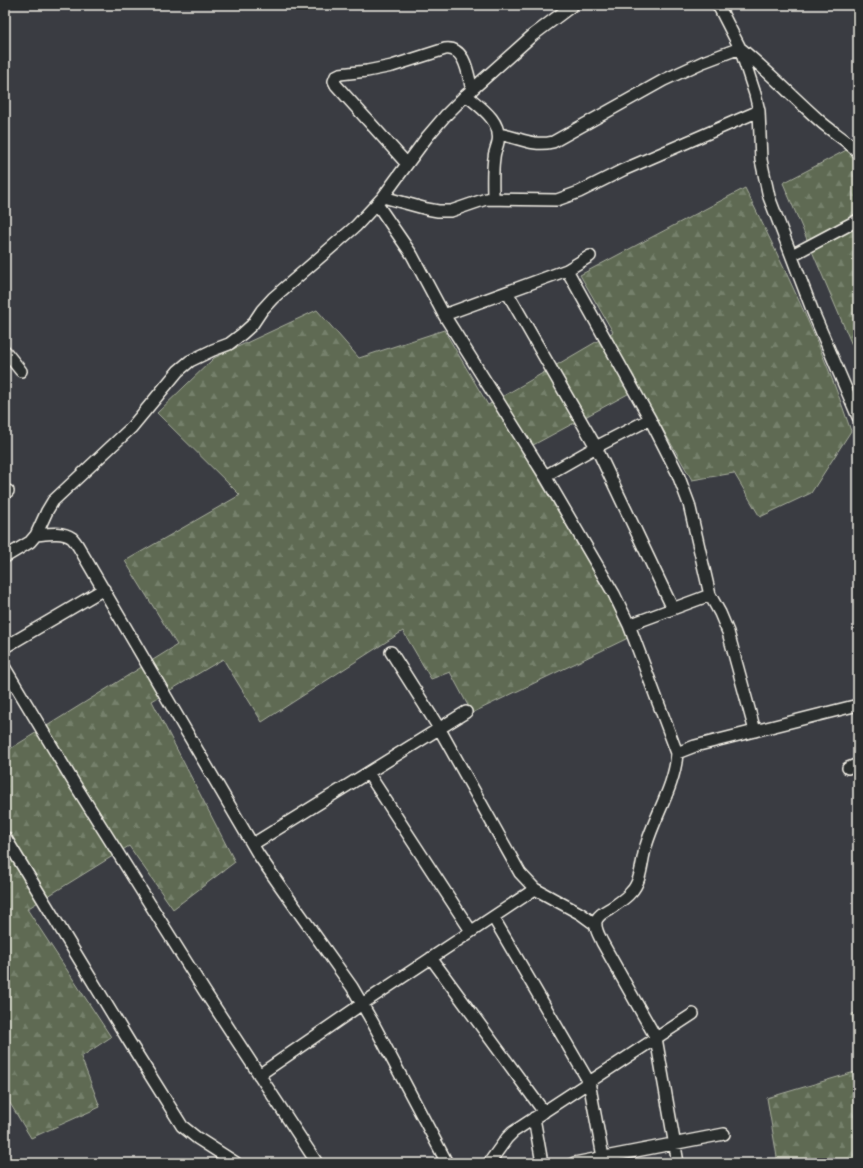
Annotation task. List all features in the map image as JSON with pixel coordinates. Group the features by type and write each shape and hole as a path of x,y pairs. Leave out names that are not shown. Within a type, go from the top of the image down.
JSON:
{"street":[{"path":"5,557 30,542 36,535 53,501 131,428 178,371 190,361 229,344 252,325 262,310 273,298 356,226 380,201 427,137 445,116 534,35 573,5"},
{"path":"718,5 740,48 755,94 759,111 761,160 770,197 813,312 858,417"},
{"path":"407,164 334,81 336,76 340,74 368,71 392,66 451,48 458,52 464,63 469,93 492,119 498,134 498,143 494,156 493,199"},
{"path":"498,134 532,143 545,144 553,142 664,80 703,62 740,48"},
{"path":"740,48 763,67 824,124 852,145 858,152"},
{"path":"380,201 426,210 451,211 479,200 486,199 558,200 568,197 623,170 759,111"},
{"path":"380,201 412,255 444,315 545,476 614,594 629,625 677,753 676,767 669,789 646,845 641,864 640,876 636,885 628,896 603,912 597,919 596,925 597,932 602,942 656,1038 678,1163"},
{"path":"792,255 858,220"},
{"path":"444,315 567,270 590,256"},
{"path":"567,270 650,419 677,472 689,504 710,595 720,612 728,632 755,731"},
{"path":"507,292 596,447 673,609"},
{"path":"5,351 21,371"},
{"path":"545,476 650,419"},
{"path":"36,535 65,535 72,539 84,555 253,844 278,883 352,987 374,1022 447,1163"},
{"path":"5,647 104,589"},
{"path":"629,625 710,595"},
{"path":"391,652 439,728 520,873 534,889 581,914 596,925"},
{"path":"5,668 74,783 204,992 317,1163"},
{"path":"677,753 695,746 858,705"},
{"path":"253,844 466,712"},
{"path":"368,773 471,931"},
{"path":"5,837 130,1043 180,1122 188,1131 236,1163"},
{"path":"259,1075 534,889"},
{"path":"493,917 589,1082 603,1157"},
{"path":"431,958 544,1112"},
{"path":"489,1163 506,1138 693,1014"},
{"path":"534,1118 542,1163"},
{"path":"574,1163 724,1134"}],"green space":[{"path":"858,144 858,343 852,345 783,183"},
{"path":"745,188 788,277 815,338 851,431 811,493 760,517 734,473 692,480 639,388 522,451 605,590 628,638 472,713 450,672 431,679 403,631 262,722 223,659 152,701 235,862 173,909 129,846 27,909 111,1037 81,1057 100,1107 31,1138 5,1095 5,752 177,645 125,561 240,495 157,413 214,358 317,310 359,358 444,330 488,405 613,332 580,275"},
{"path":"858,1012 858,1071 852,1014"},
{"path":"858,1071 858,1163 778,1163 767,1098"}]}
